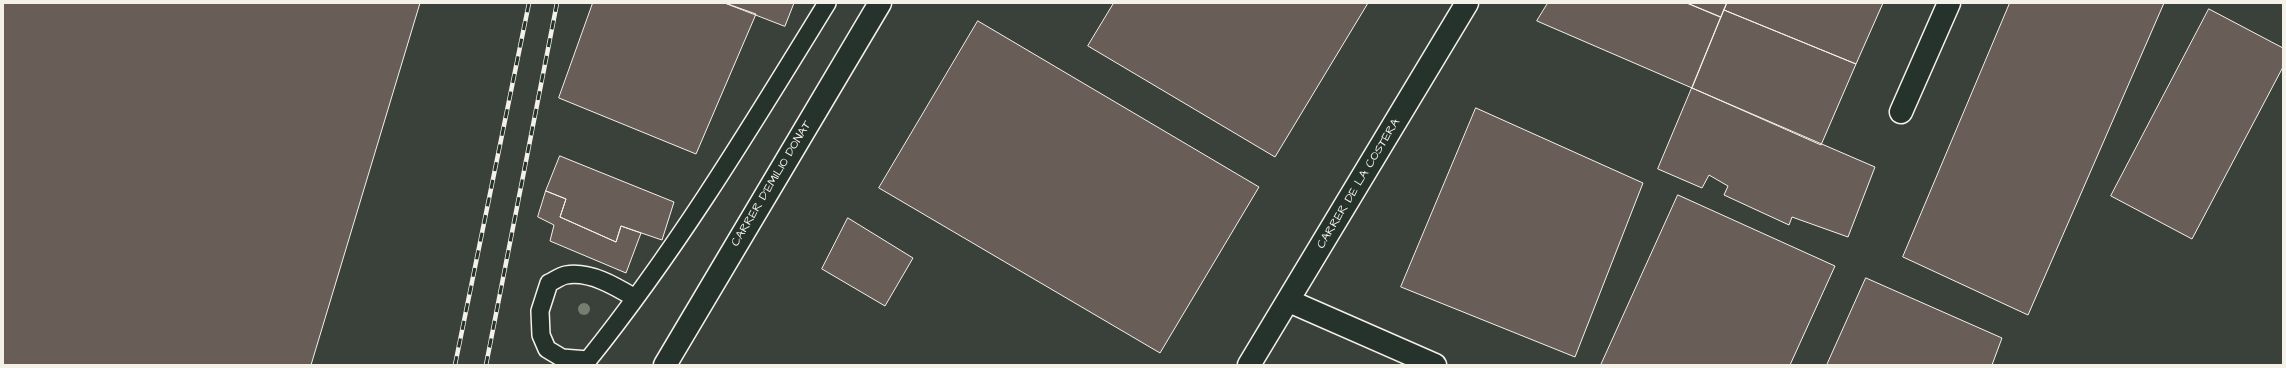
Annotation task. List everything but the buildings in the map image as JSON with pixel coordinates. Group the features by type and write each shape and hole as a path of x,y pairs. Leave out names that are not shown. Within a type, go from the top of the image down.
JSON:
{"street":[{"name":"CARRER D'EMILIO DONAT","path":"665,365 880,3"},
{"name":"CARRER DE LA COSTERA","path":"1249,365 1289,301 1467,3"},
{"path":"1901,112 1949,3"},
{"path":"1289,301 1435,365"}],"lane":[{"path":"635,298 613,284 588,276 565,275 549,283 540,311 541,335 547,349 562,358 588,360 635,298 713,187 827,3"}],"shaded area":[{"path":"3,3 2283,3 2283,365 3,365"}],"railway":[{"path":"455,365 529,3"},
{"path":"486,365 557,3"}]}
